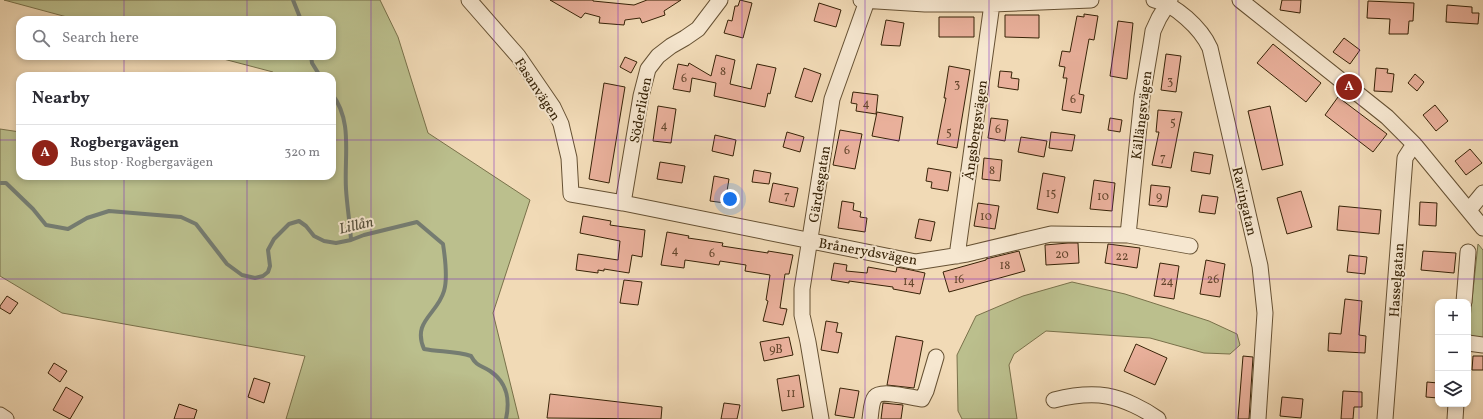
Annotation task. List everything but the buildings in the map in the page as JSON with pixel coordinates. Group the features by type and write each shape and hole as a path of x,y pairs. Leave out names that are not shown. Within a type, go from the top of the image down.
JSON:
{"street":[{"name":"Fasanvägen","path":"469,0 518,56 553,107 561,124 569,158 571,194"},
{"name":"Söderliden","path":"622,203 641,96 648,69 658,56 698,29 720,0"},
{"path":"864,1 925,4 992,4 1091,0"},
{"path":"1240,0 1387,117 1414,144 1483,228"},
{"name":"Gärdesgatan","path":"821,419 802,315 802,289 832,99 864,1"},
{"name":"Källängsvägen","path":"1128,235 1142,97 1153,31 1164,1"},
{"name":"Ravingatan","path":"1164,1 1197,28 1206,39 1210,48 1260,266 1265,313 1258,419"},
{"name":"Ängsbergsvägen","path":"958,256 983,80 992,4"},
{"name":"Hasselgatan","path":"1385,419 1405,158 1414,144"},
{"path":"1469,210 1483,193"},
{"name":"Brånerydsvägen","path":"571,194 916,262 958,256 1051,234 1128,235 1190,246"},
{"path":"1464,299 1468,252"},
{"path":"1471,343 1483,345"},
{"path":"870,419 876,395 883,393 922,399 926,391 936,357"},
{"path":"1054,400 1072,396 1106,396 1140,409 1158,419"},
{"path":"1455,419 1456,407"},
{"path":"0,415 6,419"}],"green space":[{"path":"4,0 380,0 398,37 428,133 530,200 493,313 519,419 286,419 305,356 62,313 0,276 0,129 16,131 16,180 336,180 336,72 273,72 227,60 336,60 336,16 63,16"},
{"path":"1478,244 1483,250 1483,339 1471,337 1471,309"},
{"path":"1072,282 1125,294 1209,321 1237,334 1240,345 1230,354 1204,353 1150,338 1046,331 1014,354 1009,365 1017,419 962,419 958,411 957,355 976,316 1023,296"}],"waterway":[{"path":"293,0 299,16"},
{"path":"312,60 318,72"},
{"path":"336,100 343,116 345,127 346,189 351,240"},
{"name":"Lillån","path":"0,183 6,183 33,209 46,225 68,229 87,218 109,211 181,217 196,224 227,264 242,275 255,278 263,276 268,272 270,266 268,250 274,239 289,224 299,221 306,226 314,236 324,241 336,243 417,222 443,244 446,268 446,280 441,299 427,318 421,332 421,339 424,349 471,356 477,364 496,376 501,381 506,392 508,405 506,419"}],"place":[{"name":"Rogbergavägen","path":"1349,87"}]}
